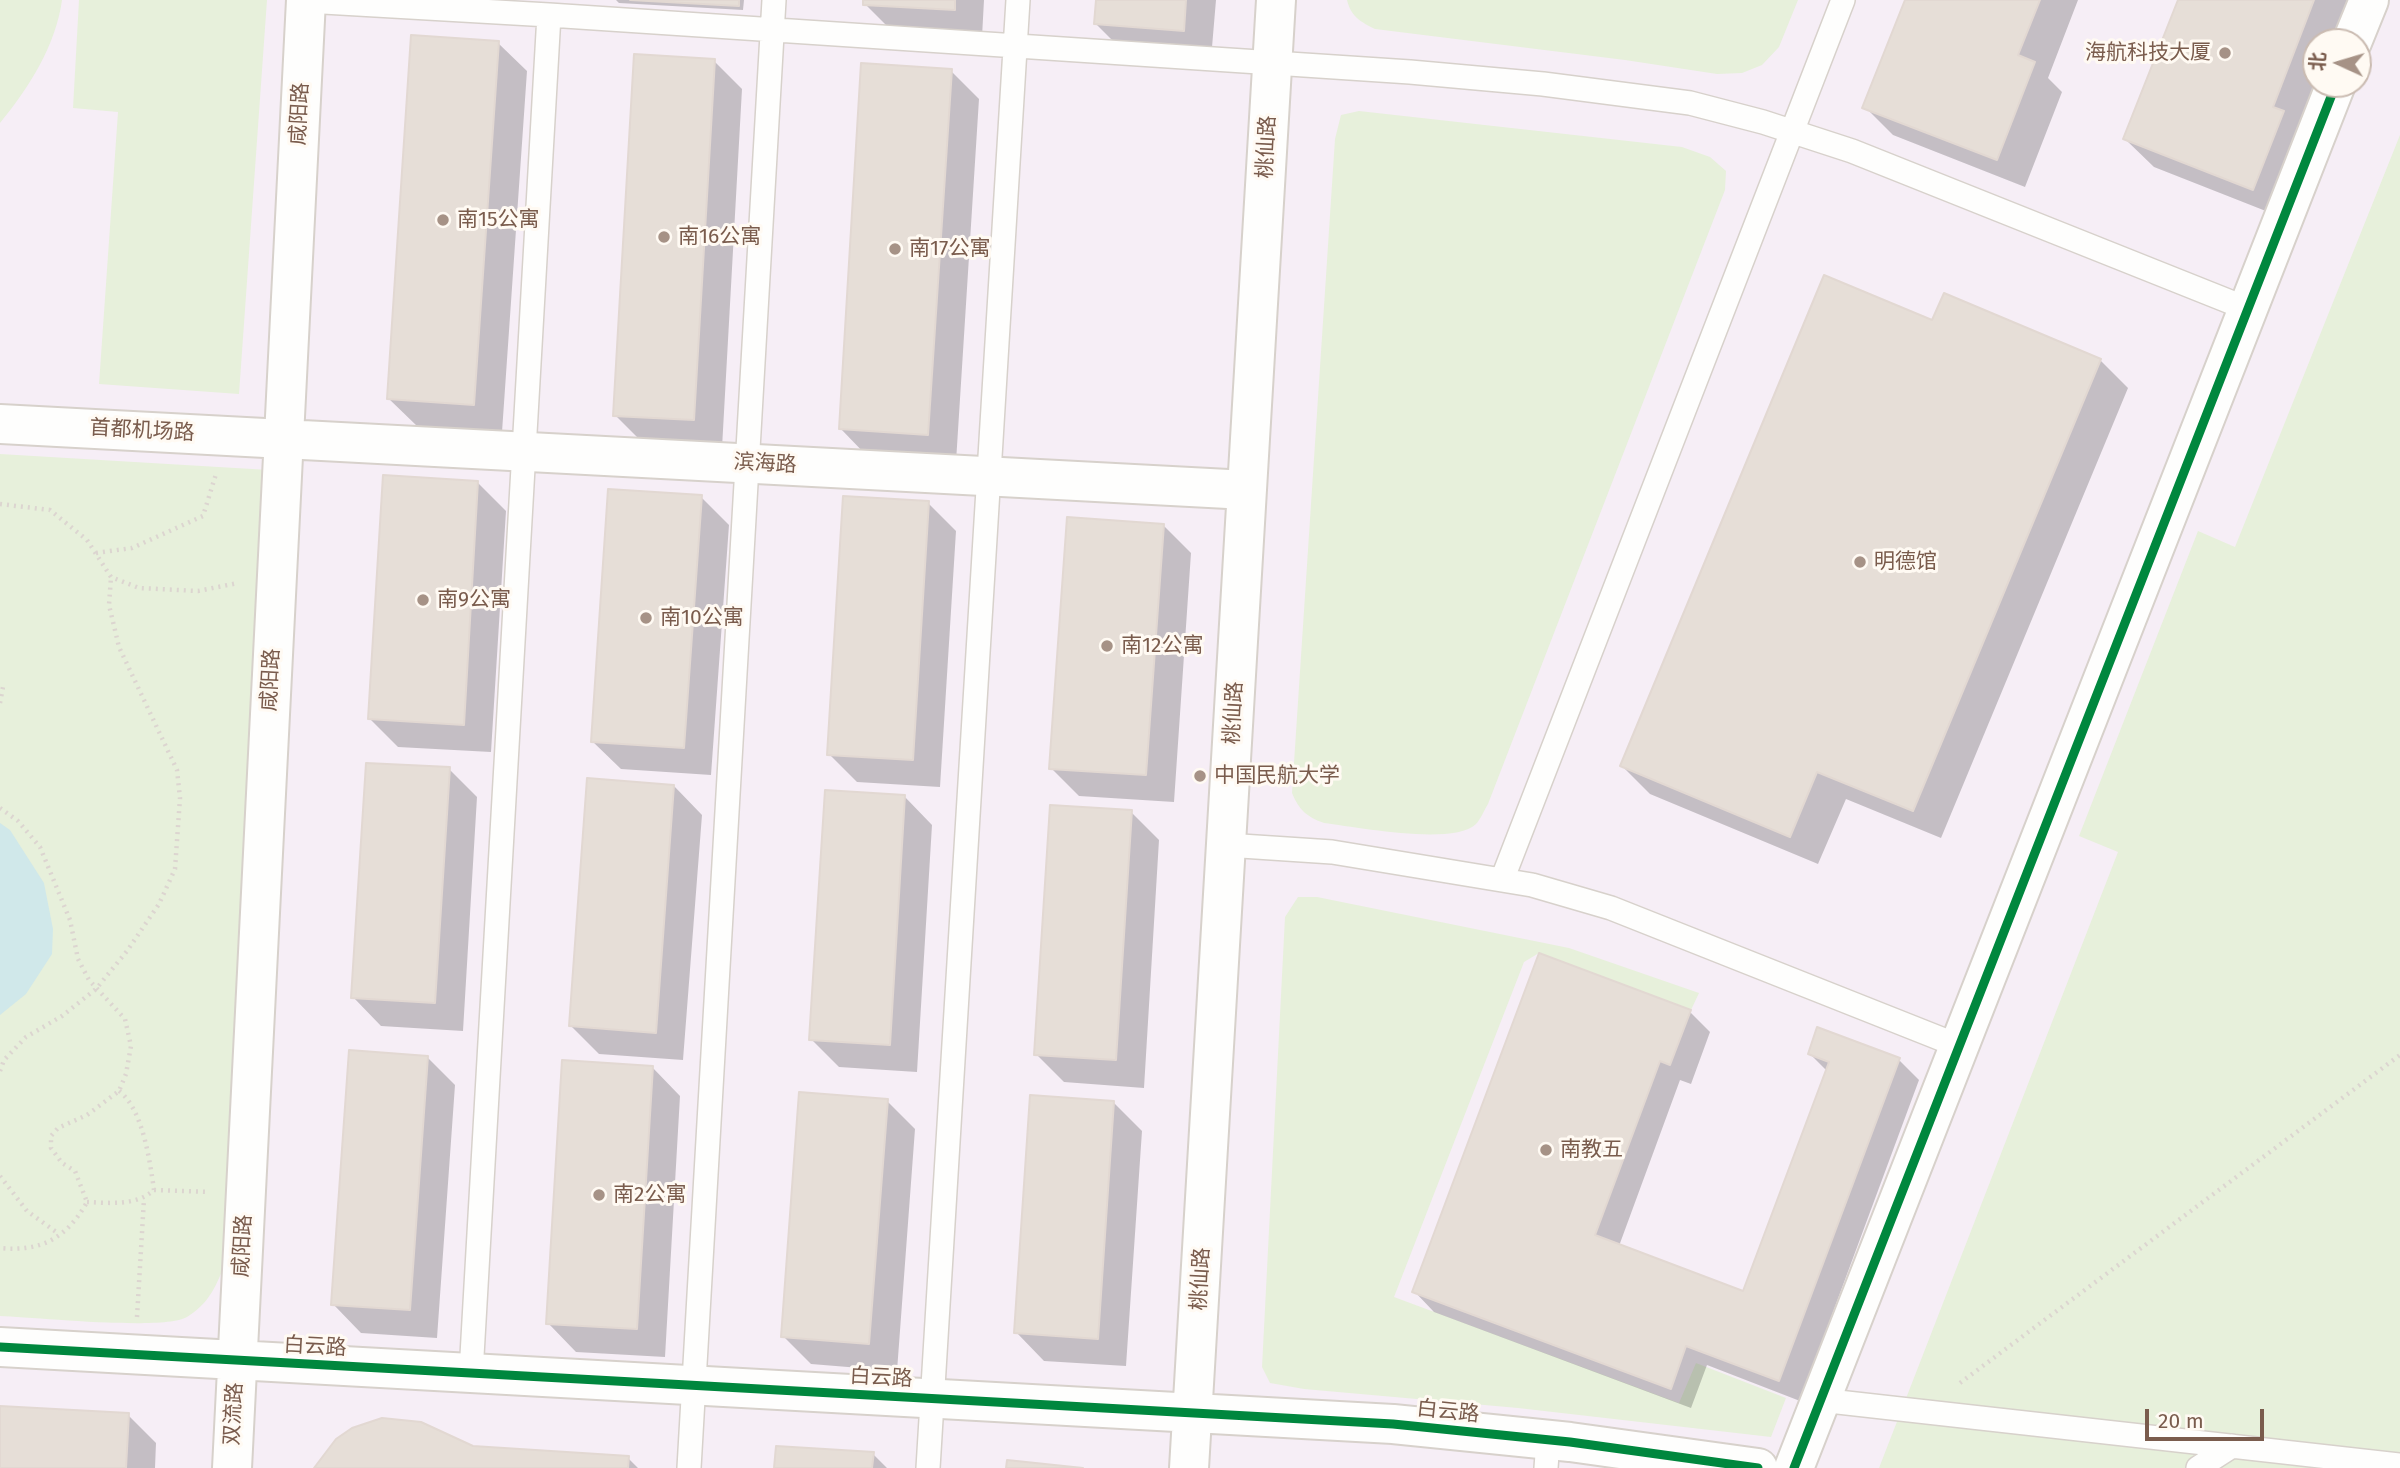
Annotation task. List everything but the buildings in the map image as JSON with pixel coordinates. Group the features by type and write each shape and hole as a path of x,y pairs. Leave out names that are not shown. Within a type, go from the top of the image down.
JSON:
{"street":[{"name":"咸阳路","path":"237,1360 306,0"},
{"name":"桃仙路","path":"1189,1468 1276,0"},
{"path":"2358,28 2369,0"},
{"path":"1794,1468 2331,98"},
{"name":"首都机场路","path":"0,424 284,439"},
{"name":"滨海路","path":"284,439 1247,490"},
{"name":"白云路","path":"0,1348 1393,1424 1547,1454 1758,1468"},
{"name":"双流路","path":"232,1468 237,1360"}],"lane":[{"path":"306,0 1272,63 1543,84 1690,103 1763,122 1852,151 2248,309"},
{"path":"689,1468 774,0"},
{"path":"928,1468 1018,0"},
{"path":"1502,880 1843,0"},
{"path":"471,1373 549,15"},
{"path":"1226,845 1332,852 1532,886 1611,908 1959,1046"},
{"path":"1821,1400 2400,1465"},
{"path":"2198,1468 2232,1446"}],"path":[{"path":"96,553 132,548 203,516 215,481 220,435"},
{"path":"0,504 50,510 87,540 111,577 109,605 119,647 177,770 180,798 175,869 159,904 127,951 96,989 62,1016 26,1037 4,1060 0,1071"},
{"path":"111,577 139,588 163,591 198,591 241,582 276,583"},
{"path":"0,703 3,687"},
{"path":"0,808 18,821 40,847 70,920 78,959 96,989 124,1019 131,1046 126,1074 119,1091 87,1115 58,1128 51,1136 51,1148 62,1163 75,1171 87,1202"},
{"path":"1922,1411 2400,1055"},
{"path":"119,1091 128,1098 149,1148 154,1190"},
{"path":"0,1176 27,1211 59,1234"},
{"path":"87,1202 114,1203 144,1199 154,1190 246,1194"},
{"path":"135,1355 144,1199"},
{"path":"0,1248 34,1247 54,1239 76,1221 87,1202"}],"shaded area":[{"name":"中国民航大学","path":"0,0 2400,0 2400,1468 0,1468"}],"green space":[{"path":"0,0 62,0 54,33 40,65 0,123"},
{"path":"79,0 267,0 239,394 99,384 118,112 73,108"},
{"path":"1347,0 1798,0 1779,47 1762,65 1742,73 1717,74 1375,29 1357,18"},
{"path":"1359,111 1682,147 1710,157 1726,171 1725,190 1488,804 1476,824 1447,834 1381,831 1324,823 1304,812 1292,793 1335,139 1341,115"},
{"path":"2400,135 2400,1468 1879,1468 2118,852 2079,836 2198,531 2235,547"},
{"path":"0,454 269,470 226,1261 216,1285 202,1306 187,1317 173,1321 126,1323 0,1316"},
{"path":"1298,897 1317,897 1569,948 1699,993 1691,1010 1539,953 1524,962 1394,1297 1679,1403 1696,1363 1786,1398 1771,1437 1518,1408 1304,1389 1270,1383 1262,1367 1285,917"}],"water":[{"path":"0,823 10,830 44,883 53,929 52,954 26,994 0,1015"}],"cycle path":[{"path":"1794,1468 2331,98"},
{"path":"0,1347 1393,1424 1570,1442 1758,1468"}],"place":[{"name":"海航科技大厦","path":"2225,53"},
{"name":"南15公寓","path":"443,220"},
{"name":"南16公寓","path":"664,237"},
{"name":"南17公寓","path":"895,249"},
{"name":"明德馆","path":"1860,562"},
{"name":"南9公寓","path":"423,600"},
{"name":"南10公寓","path":"646,618"},
{"name":"南12公寓","path":"1107,646"},
{"name":"中国民航大学","path":"1200,776"},
{"name":"南教五","path":"1546,1150"},
{"name":"南2公寓","path":"599,1195"}]}
